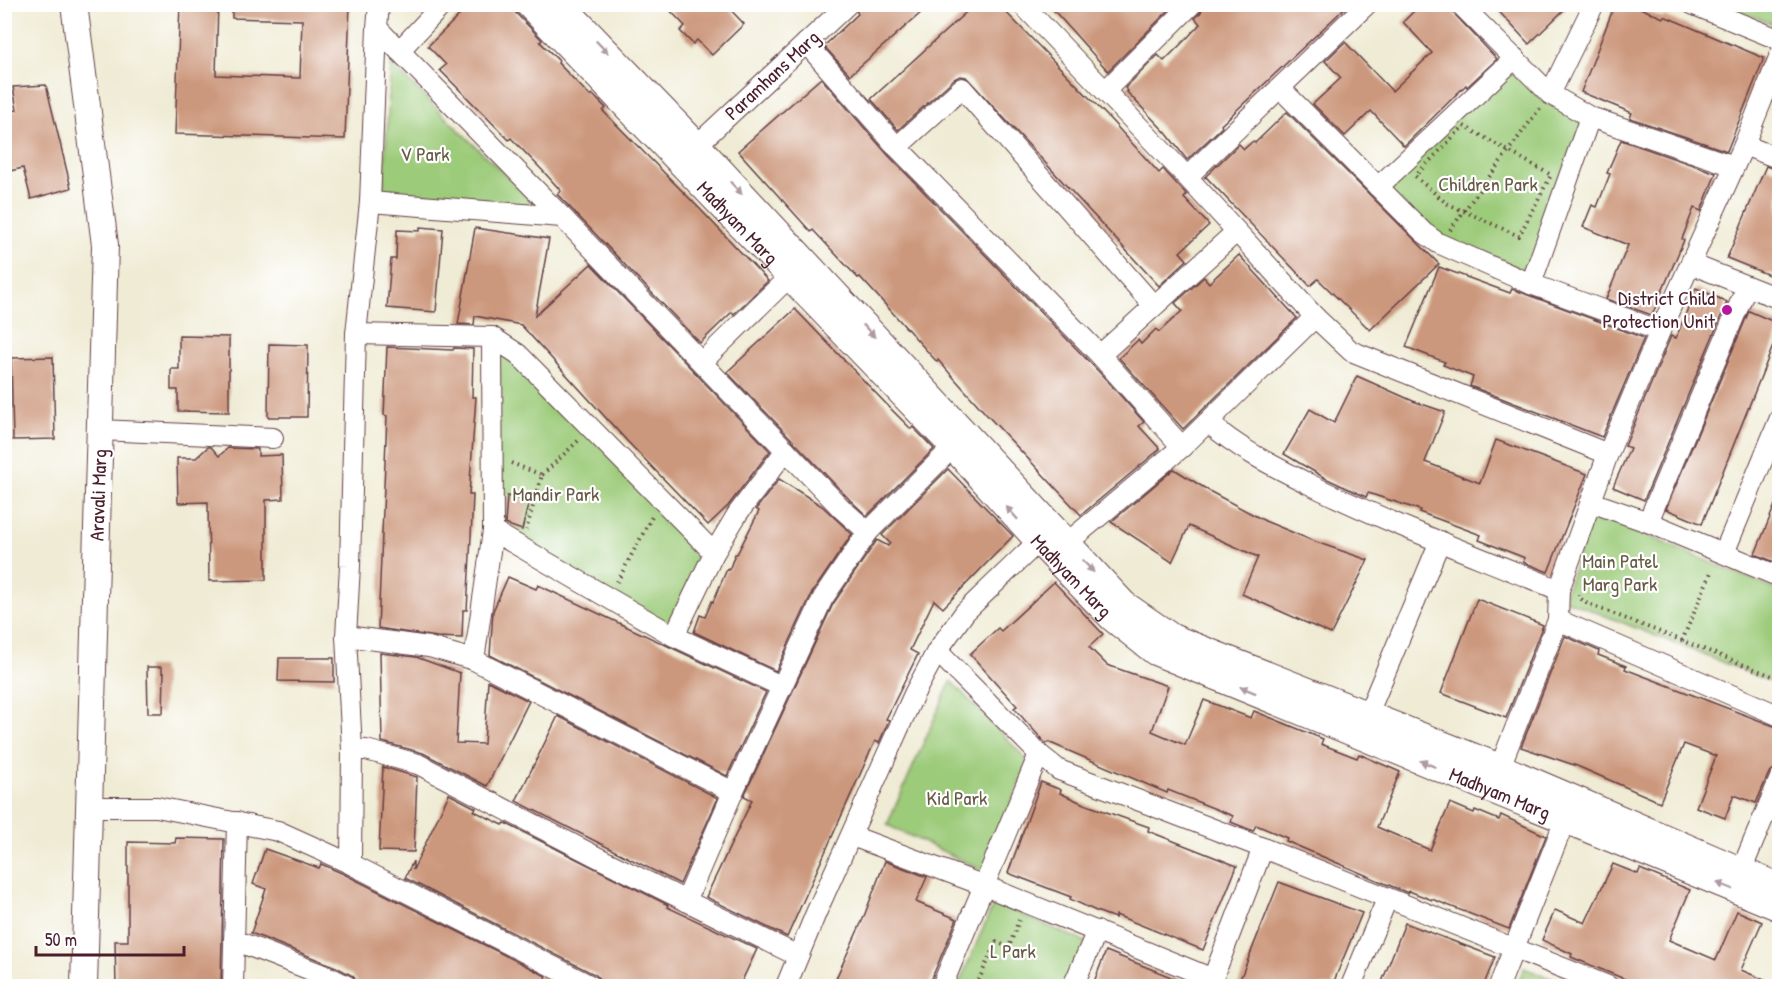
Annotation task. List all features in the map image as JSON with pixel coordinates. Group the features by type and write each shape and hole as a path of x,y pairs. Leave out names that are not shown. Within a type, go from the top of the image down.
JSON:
{"street":[{"name":"Aravali Marg","path":"74,4 105,245 84,987"},
{"path":"351,864 352,750 346,636 356,334 370,202 379,4"},
{"path":"399,51 443,4"},
{"name":"Madhyam Marg","path":"528,4 952,447 1124,604 1172,637 1500,767 1779,887"},
{"name":"Madhyam Marg","path":"561,4 696,145 1053,538 1112,618 1155,652 1779,908"},
{"name":"Paramhans Marg","path":"696,145 848,4"},
{"path":"1022,4 1187,177 1315,317 1351,351 1608,454"},
{"path":"1187,177 1367,4"},
{"path":"1460,4 1550,94 1590,117 1734,166"},
{"path":"1550,94 1594,4"},
{"path":"1692,4 1779,40"},
{"path":"1105,91 1190,5"},
{"path":"377,28 842,509 868,532"},
{"path":"806,43 897,147 1100,355 1182,447"},
{"path":"1500,767 1558,620 1591,501 1608,454 1660,331 1744,145 1779,55"},
{"path":"1378,187 1515,58"},
{"path":"897,147 962,88 1155,306"},
{"path":"1280,88 1423,232 1438,243 1531,284 1660,331"},
{"path":"1531,284 1590,117"},
{"path":"1744,145 1779,159"},
{"path":"370,202 562,217"},
{"path":"1100,355 1236,232"},
{"path":"1691,264 1779,299"},
{"path":"702,362 789,277"},
{"path":"1648,522 1747,286"},
{"path":"786,987 816,913 914,694 937,651 965,612 1053,538 1182,447 1315,317"},
{"path":"356,334 492,337 518,354 714,553"},
{"path":"474,660 493,531 492,337"},
{"path":"1718,561 1779,418"},
{"path":"1208,422 1228,440 1268,463 1356,507 1568,590"},
{"path":"100,430 273,438"},
{"path":"686,901 733,792 823,598 868,532 952,447"},
{"path":"674,636 714,553 738,513 786,450"},
{"path":"1591,501 1648,522 1718,561 1779,577"},
{"path":"493,531 674,636 783,687"},
{"path":"1368,714 1440,541"},
{"path":"1558,620 1779,716"},
{"path":"346,636 429,647 474,660 733,792"},
{"path":"937,651 1039,754 1059,770 1263,848 1387,900 1608,987"},
{"path":"352,750 366,750 418,764 798,956"},
{"path":"942,987 1039,754"},
{"path":"1741,871 1779,778"},
{"path":"90,807 157,807 278,831 351,864 581,984"},
{"path":"1499,987 1565,820"},
{"path":"233,987 237,822"},
{"path":"852,836 1097,931 1212,983 1263,848"},
{"path":"1351,987 1387,900"},
{"path":"1073,987 1097,931"},
{"path":"234,940 331,978 347,987"}],"path":[{"path":"1450,231 1550,94"},
{"path":"1464,126 1508,151 1551,175 1519,236 1446,203 1415,176 1464,126"},
{"path":"525,531 542,475 581,438"},
{"path":"493,457 542,475"},
{"path":"608,577 618,583 661,499"},
{"path":"1703,564 1718,561"},
{"path":"1718,561 1722,573"},
{"path":"1682,640 1718,561"},
{"path":"1568,590 1586,603 1779,679"},
{"path":"976,987 996,942 1009,947 1018,920 1027,922"}],"green space":[{"path":"1724,5 1779,5 1778,26"},
{"name":"Children Park","path":"1515,58 1590,117 1531,284 1438,243 1378,187"},
{"name":"V Park","path":"391,64 538,207 383,190"},
{"name":"Mandir Park","path":"492,337 714,553 674,636 493,531"},
{"name":"Main Patel Marg Park","path":"1593,513 1779,591 1779,685 1563,599"},
{"name":"Kid Park","path":"951,681 1029,762 984,871 887,825"},
{"name":"L Park","path":"994,903 1088,943 1069,986 958,986"},
{"path":"1524,968 1571,986 1517,986"}],"building":[{"path":"180,4 218,4 216,75 300,78 302,20 232,18 232,4 350,4 345,139 175,134"},
{"path":"471,4 507,4 542,40 540,42 559,61 558,63 590,96 592,94 606,108 603,111 768,281 700,343 557,194 561,191 543,171 440,70 446,65 428,46"},
{"path":"664,4 725,4 744,24 712,55 697,40 693,44 680,31 685,26"},
{"path":"860,4 931,4 850,75 824,46 858,14"},
{"path":"975,4 998,4 1159,173 1163,169 1187,195 1184,198 1209,225 1180,252 1187,260 1159,286 966,77 960,76 954,79 898,130 871,99"},
{"path":"1048,4 1175,4 1108,71"},
{"path":"1204,4 1349,4 1187,160 1167,134 1125,88 1158,55 1164,61 1189,36 1200,24 1195,18 1201,12"},
{"path":"1421,4 1445,4 1497,59 1467,87 1466,85 1404,146 1371,111 1345,136 1313,104 1341,78 1325,61 1345,42 1392,91 1432,53 1403,22"},
{"path":"1492,4 1570,4 1529,44"},
{"path":"1615,4 1631,4 1764,58 1727,151 1630,118 1632,113 1581,92"},
{"path":"821,78 888,155 1101,374 1144,422 1139,426 1160,449 1081,515 860,277 858,278 813,230 811,232 738,151"},
{"path":"46,85 71,188 31,199 23,168 10,171 4,151 4,113 17,110 13,87"},
{"path":"1287,112 1439,264 1370,330 1318,279 1310,286 1206,177 1204,178 1239,144 1244,149 1253,141 1255,143"},
{"path":"1621,140 1716,173 1701,211 1694,208 1682,239 1684,240 1652,315 1606,299 1628,245 1583,227 1592,205 1597,207 1610,174 1607,173"},
{"path":"1766,166 1779,171 1779,277 1727,258"},
{"path":"420,227 443,229 436,312 387,308 391,259 396,259 397,230 420,231"},
{"path":"475,228 549,239 535,316 591,264 770,451 728,506 708,525 521,325 475,316 474,325 458,324"},
{"path":"1239,255 1297,318 1183,429 1119,358 1138,340 1141,344 1156,329 1159,332 1182,311 1175,303 1204,277 1209,283"},
{"path":"1439,267 1510,293 1512,289 1644,338 1602,437 1470,386 1473,377 1443,365 1445,362 1406,347"},
{"path":"1696,288 1727,302 1644,500 1613,487 1630,448 1625,446 1671,336 1676,338"},
{"path":"795,309 892,410 911,429 913,427 934,449 867,516 727,372"},
{"path":"1749,311 1779,324 1779,331 1702,524 1666,509"},
{"path":"179,336 229,337 229,412 178,411 178,390 171,390 171,369 179,369"},
{"path":"269,344 308,345 307,417 268,417"},
{"path":"387,347 473,349 472,397 476,397 469,495 473,495 467,610 463,610 462,638 437,637 378,628 387,416 384,415"},
{"path":"53,357 55,439 13,440 11,358"},
{"path":"1357,376 1413,401 1445,412 1425,462 1480,483 1496,440 1587,474 1548,572 1523,562 1525,558 1479,540 1481,535 1419,512 1420,510 1368,493 1366,497 1325,478 1284,454 1310,409 1334,423"},
{"path":"211,447 219,456 228,448 258,449 258,456 282,455 283,499 266,500 266,580 209,581 208,502 178,503 177,458 196,458"},
{"path":"948,469 1013,536 943,608 934,600 910,650 918,654 886,719 889,720 879,743 875,741 787,937 706,897 752,800 744,796 833,604 877,540 888,546 890,543 882,535"},
{"path":"1174,469 1265,521 1368,560 1331,634 1242,594 1258,557 1189,526 1172,562 1111,522"},
{"path":"779,479 822,506 852,534 812,593 776,671 694,632 700,615 705,617 727,569 729,570 735,554 759,511 756,509"},
{"path":"1779,495 1779,564 1755,554"},
{"path":"507,496 529,501 522,530 505,524"},
{"path":"508,577 536,589 538,585 766,692 727,776 490,655 493,611"},
{"path":"1054,582 1103,634 1089,647 1107,665 1168,686 1152,731 1185,745 1204,700 1251,718 1254,711 1323,739 1321,744 1357,758 1359,754 1400,772 1377,827 1430,850 1450,803 1499,820 1501,815 1546,836 1509,929 1432,899 1409,891 1408,893 1286,841 1287,838 1256,825 1253,831 1231,822 1233,816 1168,790 1167,793 1048,742 1046,744 1014,708 1017,706 970,654 998,628 1001,631"},
{"path":"1477,599 1543,625 1506,718 1441,693"},
{"path":"1565,636 1599,651 1598,655 1626,666 1625,669 1779,728 1779,765 1769,773 1756,803 1734,795 1725,818 1696,807 1716,756 1684,744 1660,802 1577,766 1521,747"},
{"path":"380,653 416,657 460,673 456,743 484,744 488,681 529,701 487,786 423,753 382,742"},
{"path":"279,658 334,658 334,682 278,681"},
{"path":"147,667 162,667 162,673 164,673 163,713 148,713"},
{"path":"558,716 718,798 680,884 516,801"},
{"path":"383,767 417,777 414,852 379,851"},
{"path":"1041,782 1061,790 1060,793 1084,804 1149,827 1148,831 1237,866 1203,950 1116,915 1115,918 1096,911 1070,899 1071,897 1008,873"},
{"path":"449,794 476,808 474,811 503,825 505,823 668,905 667,907 757,949 739,987 610,987 602,983 596,975 405,878 413,861 413,870"},
{"path":"176,838 224,839 221,987 116,987 115,941 128,941 128,842 175,843"},
{"path":"265,849 319,868 321,864 346,875 546,976 541,987 363,987 353,976 336,967 251,933 266,889 253,884"},
{"path":"885,861 927,877 916,902 957,919 928,987 832,987 863,919"},
{"path":"1613,864 1638,874 1640,869 1690,890 1669,940 1716,960 1737,911 1762,922 1741,970 1779,986 1644,987 1571,957 1572,954 1542,940 1555,910 1585,923"},
{"path":"1279,882 1362,913 1332,986 1237,987"},
{"path":"1405,923 1495,957 1483,987 1380,987"},
{"path":"1106,951 1191,985 1191,987 1092,987"}],"place":[{"name":"District Child Protection Unit","path":"1727,310"}]}
